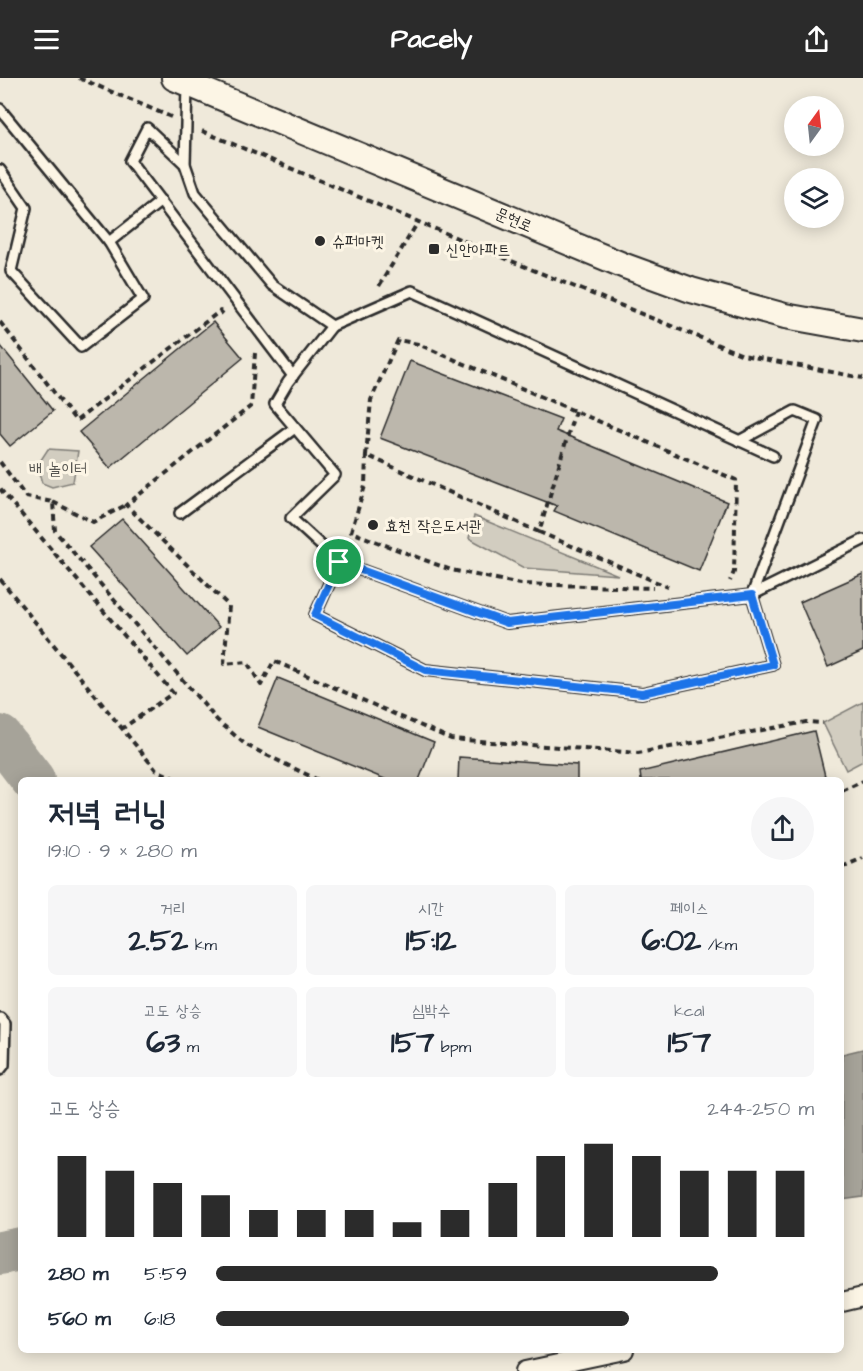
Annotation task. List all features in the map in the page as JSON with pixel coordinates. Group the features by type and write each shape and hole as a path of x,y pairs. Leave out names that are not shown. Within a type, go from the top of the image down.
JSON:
{"street":[{"name":"문현로","path":"181,81 625,266 691,290 785,316 863,330"},
{"path":"844,1302 863,1298"},
{"path":"525,1371 610,1353"}],"lane":[{"path":"181,81 185,164 195,193 272,285 332,326"},
{"path":"0,109 109,242 143,298 81,347 10,271 26,208 0,170"},
{"path":"185,164 147,128 130,161 293,375"},
{"path":"109,242 161,201"},
{"path":"773,456 412,291 332,326 293,375 275,404 335,475 291,518 339,562 507,623 752,595 863,540"},
{"path":"339,562 315,615 425,670 642,693 773,665 752,595 816,420 795,411 739,441"},
{"path":"180,513 295,428"},
{"path":"0,1018 4,1024 4,1065 0,1070"}],"path":[{"path":"79,78 174,119"},
{"path":"195,128 743,355 863,378"},
{"path":"377,290 418,222"},
{"path":"0,322 76,421 220,311 227,319"},
{"path":"366,455 672,588 521,584 451,570 351,532 365,486 366,455 371,400 398,340 418,344 736,480 734,573 727,591"},
{"path":"0,462 26,497 52,501 93,522 126,505 251,406 256,351"},
{"path":"539,532 576,411"},
{"path":"0,489 173,693 123,728"},
{"path":"52,501 55,531 217,720 246,746 312,777"},
{"path":"126,505 229,606 224,664 247,662 261,685 274,661 451,739 638,753 806,722 823,723"},
{"path":"0,579 156,770 172,777"},
{"path":"844,790 863,781"},
{"path":"844,866 863,858"}],"green space":[{"name":"배 놀이터","path":"48,449 78,451 73,482 52,487 42,483 37,466"},
{"path":"474,516 618,575 524,568 469,538"},
{"path":"863,702 863,761 846,770 823,723"}],"shaded area":[{"path":"863,1049 863,1197 844,1200 844,1054"}],"building":[{"path":"213,322 243,358 110,468 79,432"},
{"path":"0,345 53,411 10,446 0,434"},
{"path":"410,361 561,419 556,431 727,502 699,571 554,511 557,506 380,438"},
{"path":"122,519 219,627 187,656 89,547"},
{"path":"863,574 863,651 828,667 800,602"},
{"path":"278,678 434,742 420,777 380,777 258,727"},
{"path":"814,731 825,777 641,777 640,772"},
{"path":"459,757 577,765 577,777 458,777"}],"waterway":[{"path":"0,737 31,777"},
{"path":"0,1253 18,1250"}],"place":[{"name":"슈퍼마켓","path":"320,241"},
{"name":"신안아파트","path":"434,249"},
{"name":"효천 작은도서관","path":"373,525"}],"route":[{"path":"339,562 507,623 752,595 773,665 642,693 425,670 315,615 339,562"}]}
